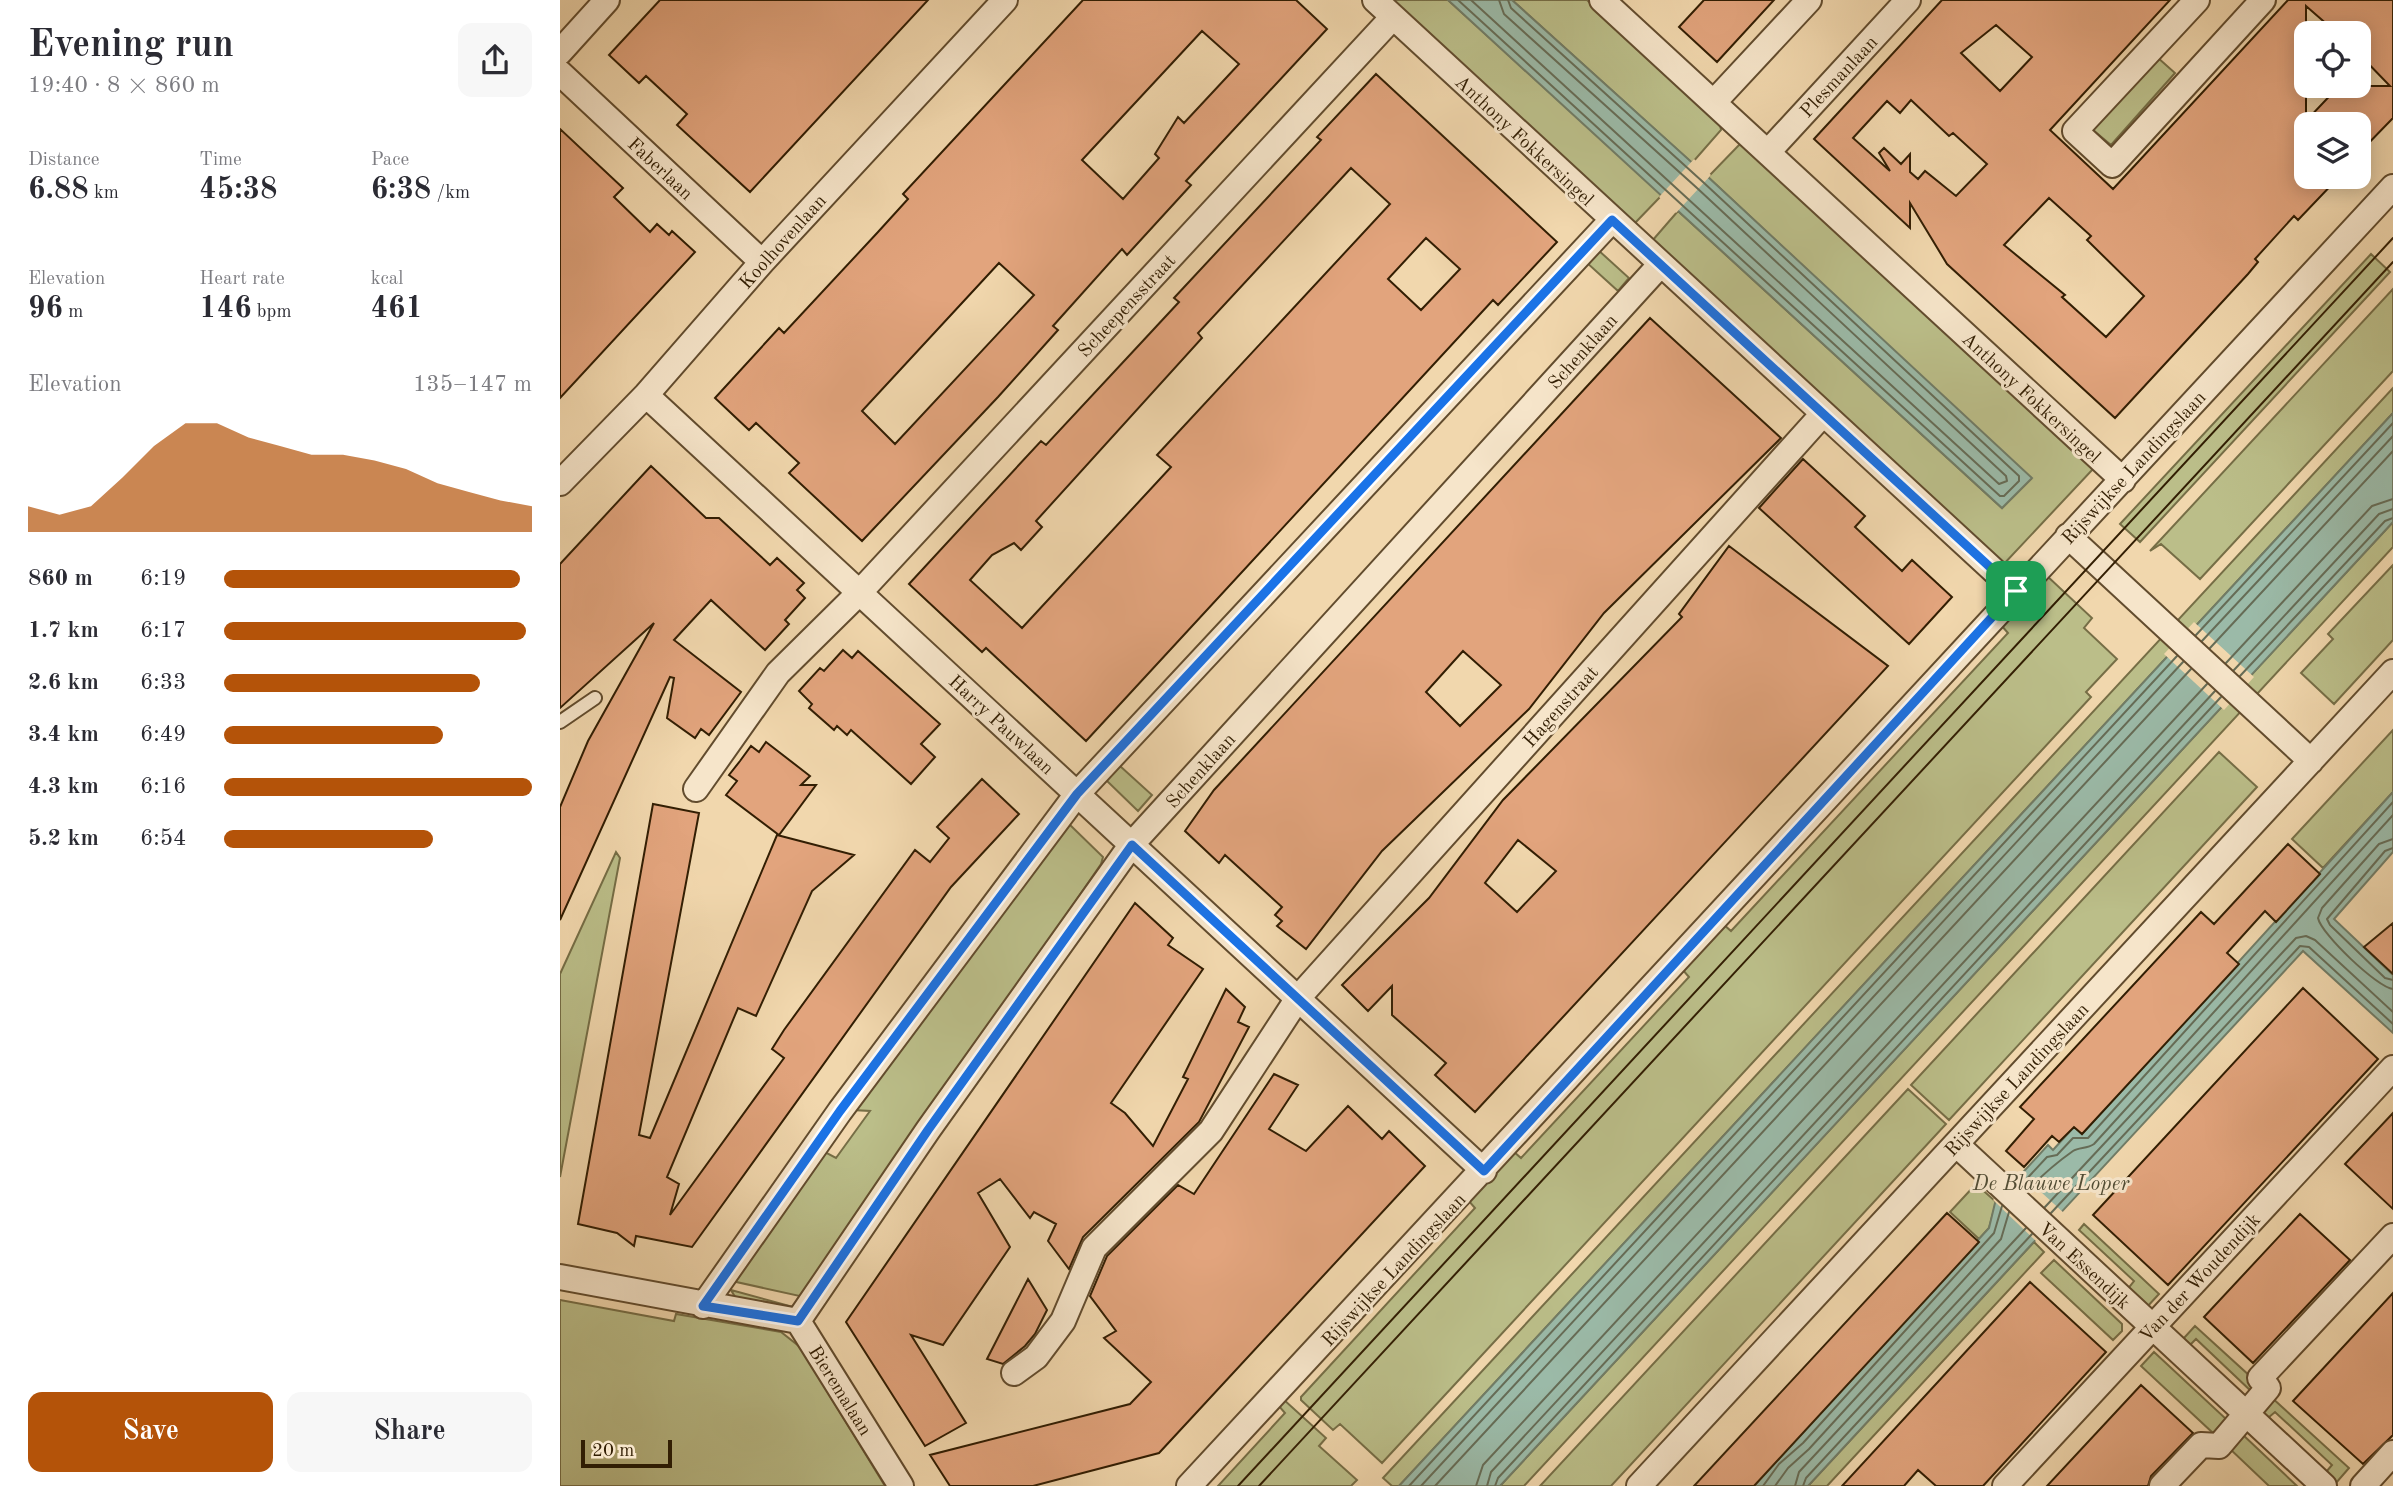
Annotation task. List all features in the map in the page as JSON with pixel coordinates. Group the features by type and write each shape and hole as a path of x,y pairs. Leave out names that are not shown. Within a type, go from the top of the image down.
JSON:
{"street":[{"path":"560,52 607,0"},
{"name":"Koolhovenlaan","path":"560,483 646,396 762,262 1005,0"},
{"name":"Anthony Fokkersingel","path":"1602,0 2123,480"},
{"path":"1714,102 1809,0"},
{"name":"Plesmanlaan","path":"1768,152 1908,0"},
{"path":"2197,0 2075,131 2112,165 2263,0"},
{"name":"Anthony Fokkersingel","path":"1384,8 1822,415 2016,591"},
{"name":"Scheepensstraat","path":"859,593 1384,8"},
{"name":"Faberlaan","path":"560,74 762,262"},
{"name":"Rijswijkse Landingslaan","path":"1189,1486 1484,1171 2016,591 2123,480 2393,187"},
{"path":"703,1306 840,1111 1077,794 1612,220"},
{"name":"Schenklaan","path":"798,1321 928,1130 1132,845 1660,265"},
{"name":"Harry Pauwlaan","path":"646,396 1484,1171"},
{"name":"Hagenstraat","path":"1298,998 1822,415"},
{"path":"2067,536 2311,761"},
{"path":"696,789 778,673 859,593"},
{"name":"Rijswijkse Landingslaan","path":"1639,1486 2393,672"},
{"path":"1014,1373 1036,1357 1062,1321 1094,1248 1211,1131 1298,998"},
{"name":"Van der Woudendijk","path":"2005,1486 2393,1068"},
{"name":"Van Essendijk","path":"1956,1144 2323,1486"},
{"path":"2162,1486 2202,1445 2219,1446 2268,1388 2260,1378 2383,1243"},
{"path":"560,1277 703,1306 798,1321"},
{"name":"Bieremalaan","path":"798,1321 901,1486"},
{"path":"2363,1486 2393,1453"}],"lane":[{"path":"560,722 595,698"}],"green space":[{"path":"1389,0 1448,0 1662,195 1634,224"},
{"path":"1512,0 1587,0 1720,124 1721,130 1692,163"},
{"path":"2157,57 2175,73 2111,145 2093,130"},
{"path":"1739,145 1743,145 2093,469 2001,567 1652,241 1678,211 2002,508 2031,479 1708,177"},
{"path":"1597,249 1629,278 1618,291 1586,262"},
{"path":"2371,254 2390,272 2140,542 2120,524"},
{"path":"2393,289 2393,371 2200,579 2161,544 2150,551"},
{"path":"2393,388 2393,413 1399,1486 1392,1486 1383,1478"},
{"path":"2393,522 2393,547 1524,1486 1500,1486"},
{"path":"2393,565 2393,640 2334,704 2301,673 2333,639 2328,634"},
{"path":"2046,575 2092,618 2084,628 2117,659 2086,692 2091,697 1382,1463 1340,1424 1333,1430 1301,1397 1475,1208 1468,1200 1513,1151 1521,1158 1689,977 1682,969 1723,924 1731,931 2008,633 2001,625"},
{"path":"2393,730 2393,792 2323,868 2292,839"},
{"path":"2219,752 2257,787 1949,1120 1911,1085"},
{"path":"1120,766 1152,795 1138,811 1106,780"},
{"path":"1067,822 1103,857 1101,864 804,1297 732,1281 823,1151 836,1158 870,1111 853,1110"},
{"path":"616,852 620,858 560,1177 560,974"},
{"path":"1908,1089 1946,1124 1611,1486 1540,1486"},
{"path":"1976,1184 1996,1202 1989,1228 1979,1239 1950,1212"},
{"path":"2084,1224 2159,1294 2146,1308 2127,1290 2134,1281 2079,1230"},
{"path":"2034,1242 2044,1252 1827,1486 1808,1486"},
{"path":"2054,1260 2122,1324 2122,1331 2113,1340 2041,1273"},
{"path":"731,1290 793,1307 772,1308 737,1300"},
{"path":"560,1300 674,1321 676,1314 781,1332 800,1347 885,1486 560,1486"},
{"path":"2195,1326 2263,1388 2252,1392 2196,1339 2189,1346 2183,1339"},
{"path":"2154,1352 2226,1419 2213,1433 2141,1366"},
{"path":"2270,1396 2349,1468 2336,1483 2326,1472 2332,1465 2275,1412 2268,1418 2258,1408"},
{"path":"1283,1399 1326,1438 1319,1446 1357,1480 1351,1486 1218,1486 1285,1413 1278,1405"},
{"path":"2242,1434 2297,1486 2269,1486 2229,1448"}],"water":[{"path":"1448,0 1512,0 1708,177 2032,478 2002,508"},
{"path":"2393,413 2393,522 1500,1486 1399,1486"},
{"name":"De Blauwe Loper","path":"2393,792 2393,852 2334,919 2393,975 2393,1033 2303,951 1808,1486 1754,1486 1989,1228 1995,1203 2048,1145 2053,1150 2074,1127 2082,1134"}],"pier":[{"path":"1694,159 1711,175 1676,213 1659,197"},
{"path":"2194,622 2254,677 2224,710 2164,654"},
{"path":"2019,1172 2065,1214 2038,1243 1993,1200"}],"building":[{"path":"660,0 928,0 750,192 677,125 687,114 646,76 639,83 609,55"},
{"path":"1083,0 1296,0 1327,29 1186,181 1191,185 1127,255 1122,249 1053,326 1058,330 862,541 789,473 799,463 756,423 749,430 715,398 779,328 784,333 878,232 908,199 903,194","holes":["1202,31 1239,64 1184,123 1178,117 1155,154 1159,158 1123,199 1082,160","999,263 1034,295 895,444 862,411"]},
{"path":"1704,0 1774,0 1717,62 1679,27"},
{"path":"1942,0 2170,0 2050,130 2113,189 2288,0 2393,0 2393,118 2371,141 2371,112 2314,112 2328,98 2371,98 2371,86 2390,86 2371,66 2371,21 2323,21 2306,6 2306,21 2294,21 2294,98 2306,98 2306,112 2294,112 2294,189 2328,189 2298,220 2294,216 2255,259 2258,262 2248,274 2115,418 1947,264 1910,203 1910,228 1814,139","holes":["1996,25 2032,57 2000,91 1961,53","1911,100 1949,136 1953,133 1987,164 1956,196 1925,171 1918,179 1910,172 1910,154 1901,164 1884,148 1879,153 1890,171 1853,138 1887,101 1900,113","2049,198 2091,236 2087,240 2144,296 2106,337 2062,297 2065,295 2004,245"]},
{"path":"1376,74 1557,242 1498,305 1493,300 1086,741 986,648 982,652 909,584 1041,441 1046,445 1179,302 1174,298 1321,140 1317,137","holes":["1351,168 1390,204 1157,455 1171,467 1022,628 970,580 992,555 1014,543 1021,550 1042,527 1036,521 1202,338 1198,333","1426,238 1460,269 1421,310 1388,279"]},
{"path":"560,129 623,188 614,197 650,232 657,224 669,235 672,231 695,252 560,398"},
{"path":"1650,318 1781,438 1604,613 1529,709 1382,851 1306,949 1277,926 1282,921 1275,915 1282,907 1225,855 1219,863 1185,831 1214,790","holes":["1463,651 1501,685 1460,726 1426,692"]},
{"path":"1803,459 1865,516 1855,527 1902,571 1912,560 1952,597 1909,644 1759,508"},
{"path":"651,466 706,518 719,518 770,565 777,558 804,583 797,590 805,598 785,620 789,624 765,650 711,600 674,640 741,692 709,735 701,729 695,738 667,718 674,678 670,677 560,920 560,807 588,741 654,623 560,708 560,564"},
{"path":"1729,546 1888,666 1475,1112 1435,1075 1446,1063 1392,1015 1392,986 1368,1011 1342,985 1429,898 1503,800 1682,617 1679,614","holes":["1518,840 1556,871 1517,912 1485,883"]},
{"path":"843,650 852,658 858,651 940,724 921,744 935,757 911,784 851,730 847,735 837,726 834,730 809,708 812,704 799,691 820,668 824,671"},
{"path":"766,742 810,776 801,785 816,785 779,835 726,795 737,781 729,775 751,746 759,752"},
{"path":"982,779 1019,814 951,887 692,1247 636,1236 634,1246 617,1233 578,1224 653,804 699,813 639,1135 650,1138 777,835 854,855 812,891 756,1016 738,1008 667,1177 679,1184 670,1215 784,1058 772,1049 784,1030 915,850 930,862 949,838 937,827"},
{"path":"2288,844 2320,874 2276,922 2265,911 2227,953 2239,964 2082,1134 2074,1127 2059,1142 2052,1136 2024,1167 2006,1151 2034,1119 2020,1107 2201,912 2214,924"},
{"path":"1135,903 1173,938 1168,945 1203,969 1111,1103 1125,1113 1153,1146 1188,1079 1183,1077 1226,989 1245,1007 1238,1022 1249,1027 1199,1122 1083,1237 1069,1269 1048,1241 1056,1224 1034,1212 1030,1218 1000,1179 978,1193 1010,1247 943,1345 911,1335 966,1423 925,1446 846,1322"},
{"path":"2393,923 2393,974 2364,947"},
{"path":"2303,988 2378,1059 2168,1285 2093,1215"},
{"path":"1274,1074 1298,1085 1269,1129 1306,1151 1348,1106 1382,1139 1389,1131 1425,1166 1159,1453 1033,1486 950,1486 930,1455 1130,1404 1151,1382 1104,1338 1116,1331 1090,1296 1107,1256 1178,1185 1194,1194"},
{"path":"2393,1113 2393,1209 2345,1164"},
{"path":"1947,1213 1979,1242 1754,1486 1694,1486"},
{"path":"2300,1214 2350,1260 2253,1363 2204,1317"},
{"path":"1028,1279 1047,1310 1035,1334 1003,1364 987,1359"},
{"path":"2030,1282 2106,1352 1983,1486 1936,1486 1918,1470 1904,1486 1842,1486"},
{"path":"2393,1293 2393,1435 2363,1464 2293,1401"},
{"path":"2141,1385 2193,1433 2151,1476 2148,1486 2047,1486"}],"tram line":[{"path":"1238,1486 2393,238"},
{"path":"1259,1486 2393,262"}],"route":[{"path":"1612,220 2016,591 1484,1171 1132,845 928,1130 798,1321 703,1306 840,1111 1077,794 1612,220"}]}
